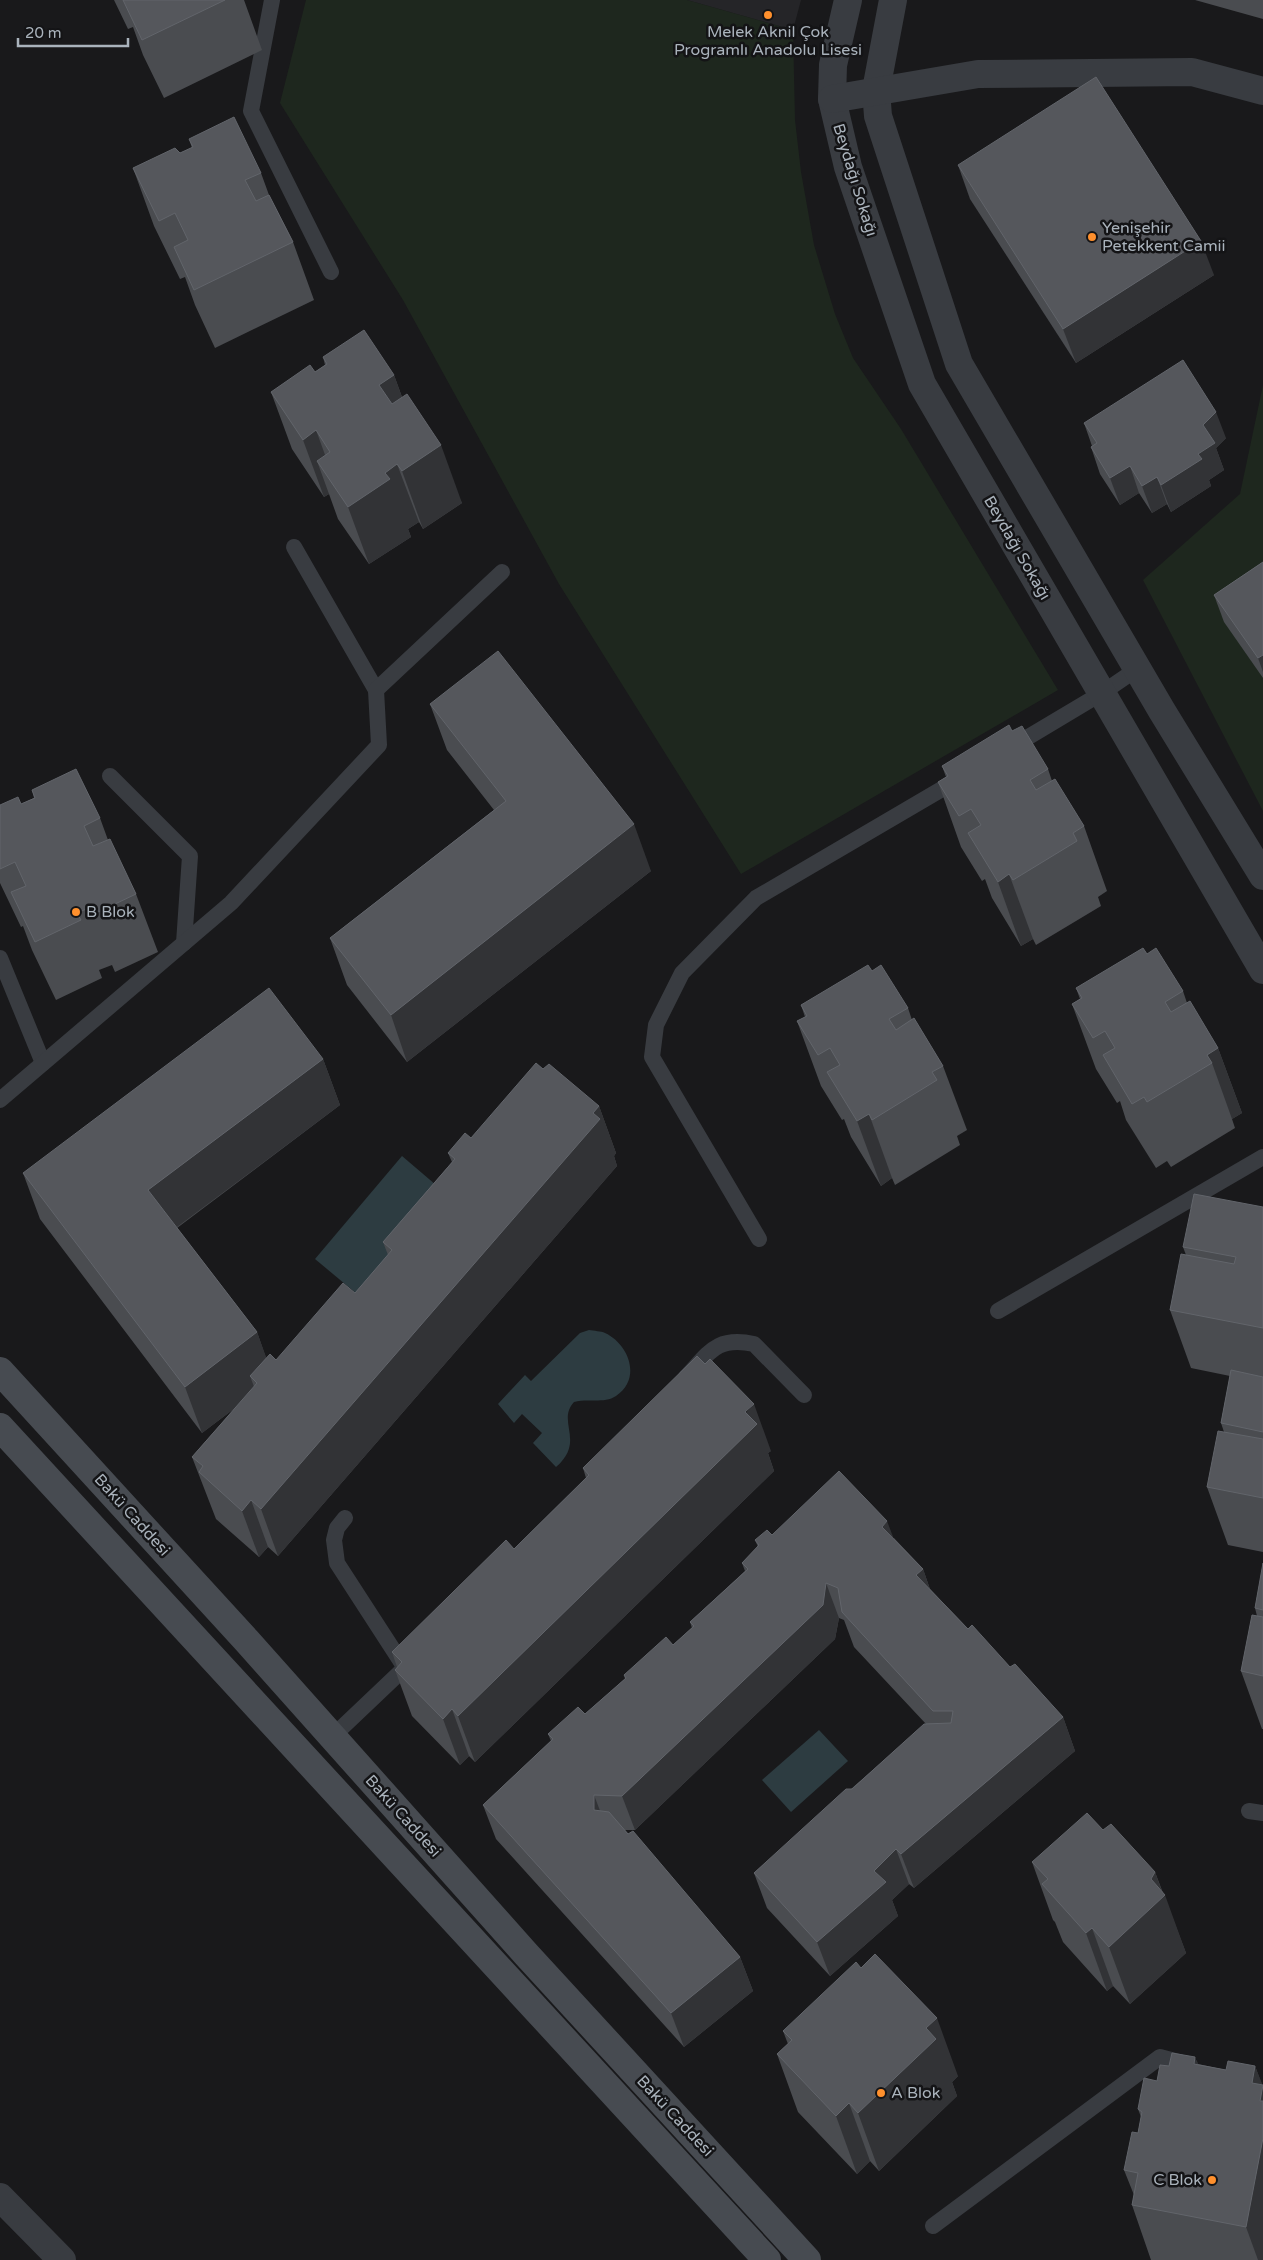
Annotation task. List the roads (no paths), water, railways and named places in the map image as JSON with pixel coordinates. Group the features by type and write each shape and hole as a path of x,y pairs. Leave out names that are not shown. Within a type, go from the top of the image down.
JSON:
{"main road":[{"name":"Bakü Caddesi","path":"0,1371 532,1961 807,2260"},
{"name":"Bakü Caddesi","path":"0,1427 767,2260"}],"street":[{"name":"Beydağı Sokağı","path":"848,0 832,65 832,99 848,167 922,384 1263,970"},
{"path":"893,0 876,90 878,116 959,364 1137,669 1263,876"},
{"path":"832,99 978,74 1192,72 1263,91"},
{"path":"0,2197 62,2260"}],"lane":[{"path":"272,0 251,111 331,272"},
{"path":"0,1100 231,903 379,745 376,690 294,547"},
{"path":"376,690 502,572"},
{"path":"999,754 1102,693 1137,669"},
{"path":"759,1239 652,1057 656,1025 682,973 756,898 974,770"},
{"path":"110,776 190,856 184,943"},
{"path":"0,958 43,1063"},
{"path":"998,1311 1263,1157"},
{"path":"674,1389 716,1346 725,1343 744,1342 754,1344 804,1395"},
{"path":"345,1518 337,1528 334,1540 337,1564 405,1668"},
{"path":"332,1737 405,1668 425,1646"},
{"path":"933,2226 1160,2058 1207,2068"}],"place":[{"name":"Melek Aknil Çok Programlı Anadolu Lisesi","path":"768,15"},
{"name":"Yenişehir Petekkent Camii","path":"1092,237"},
{"name":"B Blok","path":"76,912"},
{"name":"A Blok","path":"881,2093"},
{"name":"C Blok","path":"1212,2180"}]}
